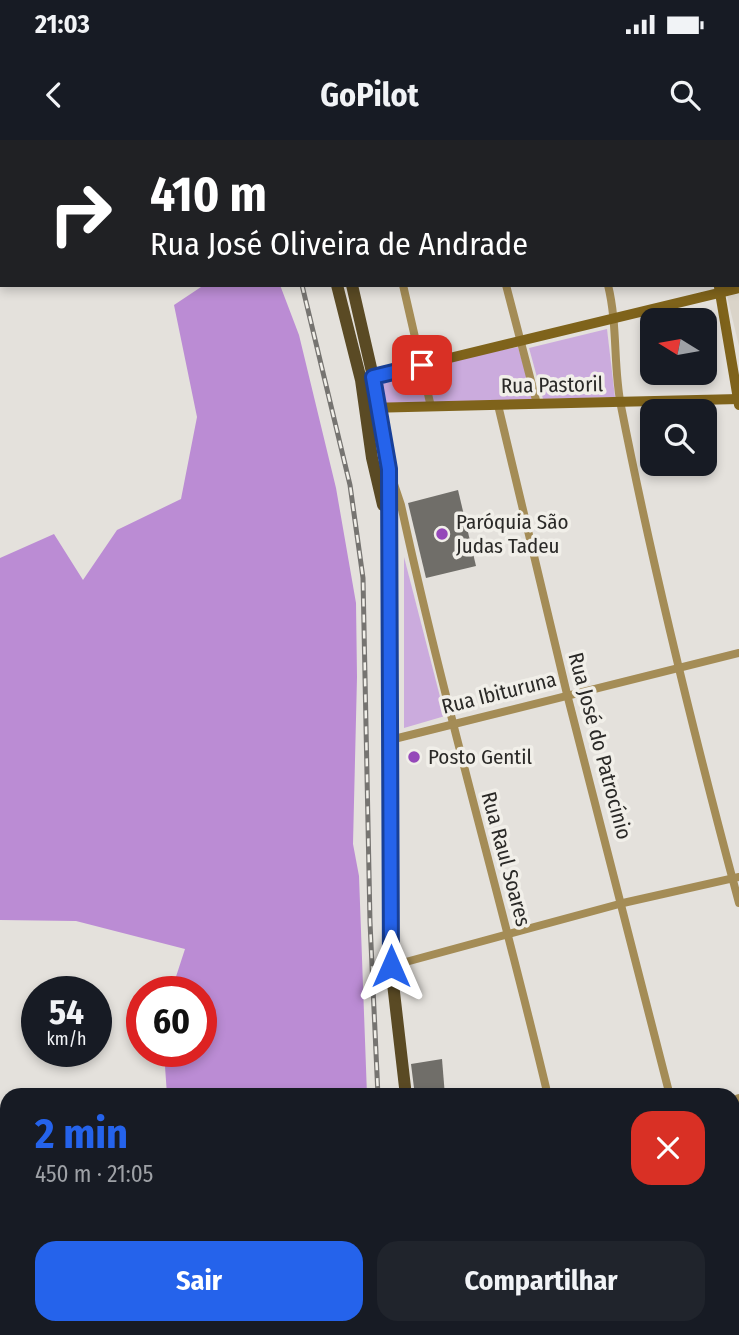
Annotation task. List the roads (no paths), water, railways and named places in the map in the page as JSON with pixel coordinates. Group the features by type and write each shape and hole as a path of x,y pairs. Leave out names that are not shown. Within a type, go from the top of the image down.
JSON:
{"main road":[{"path":"338,287 367,379"},
{"path":"352,287 367,379 389,469 391,966 405,1088"},
{"path":"373,408 372,458 388,526"}],"street":[{"path":"403,287 431,407"},
{"path":"506,287 537,404"},
{"path":"608,287 616,317 620,402 677,666 736,878 739,903"},
{"path":"367,379 719,289 739,288"},
{"path":"719,289 738,401"},
{"name":"Rua Pastoril","path":"373,408 738,401"},
{"name":"Rua José do Patrocínio","path":"498,405 567,694 668,1088"},
{"name":"Rua Raul Soares","path":"389,469 401,505 451,723 509,932 546,1088"},
{"name":"Rua Ibituruna","path":"390,740 677,666 739,653"},
{"path":"391,966 622,903 736,878"}],"railway":[{"path":"302,287 350,485 363,578 370,922 378,1088"}],"place":[{"name":"Paróquia São Judas Tadeu","path":"442,534"},
{"name":"Posto Gentil","path":"414,757"}]}
